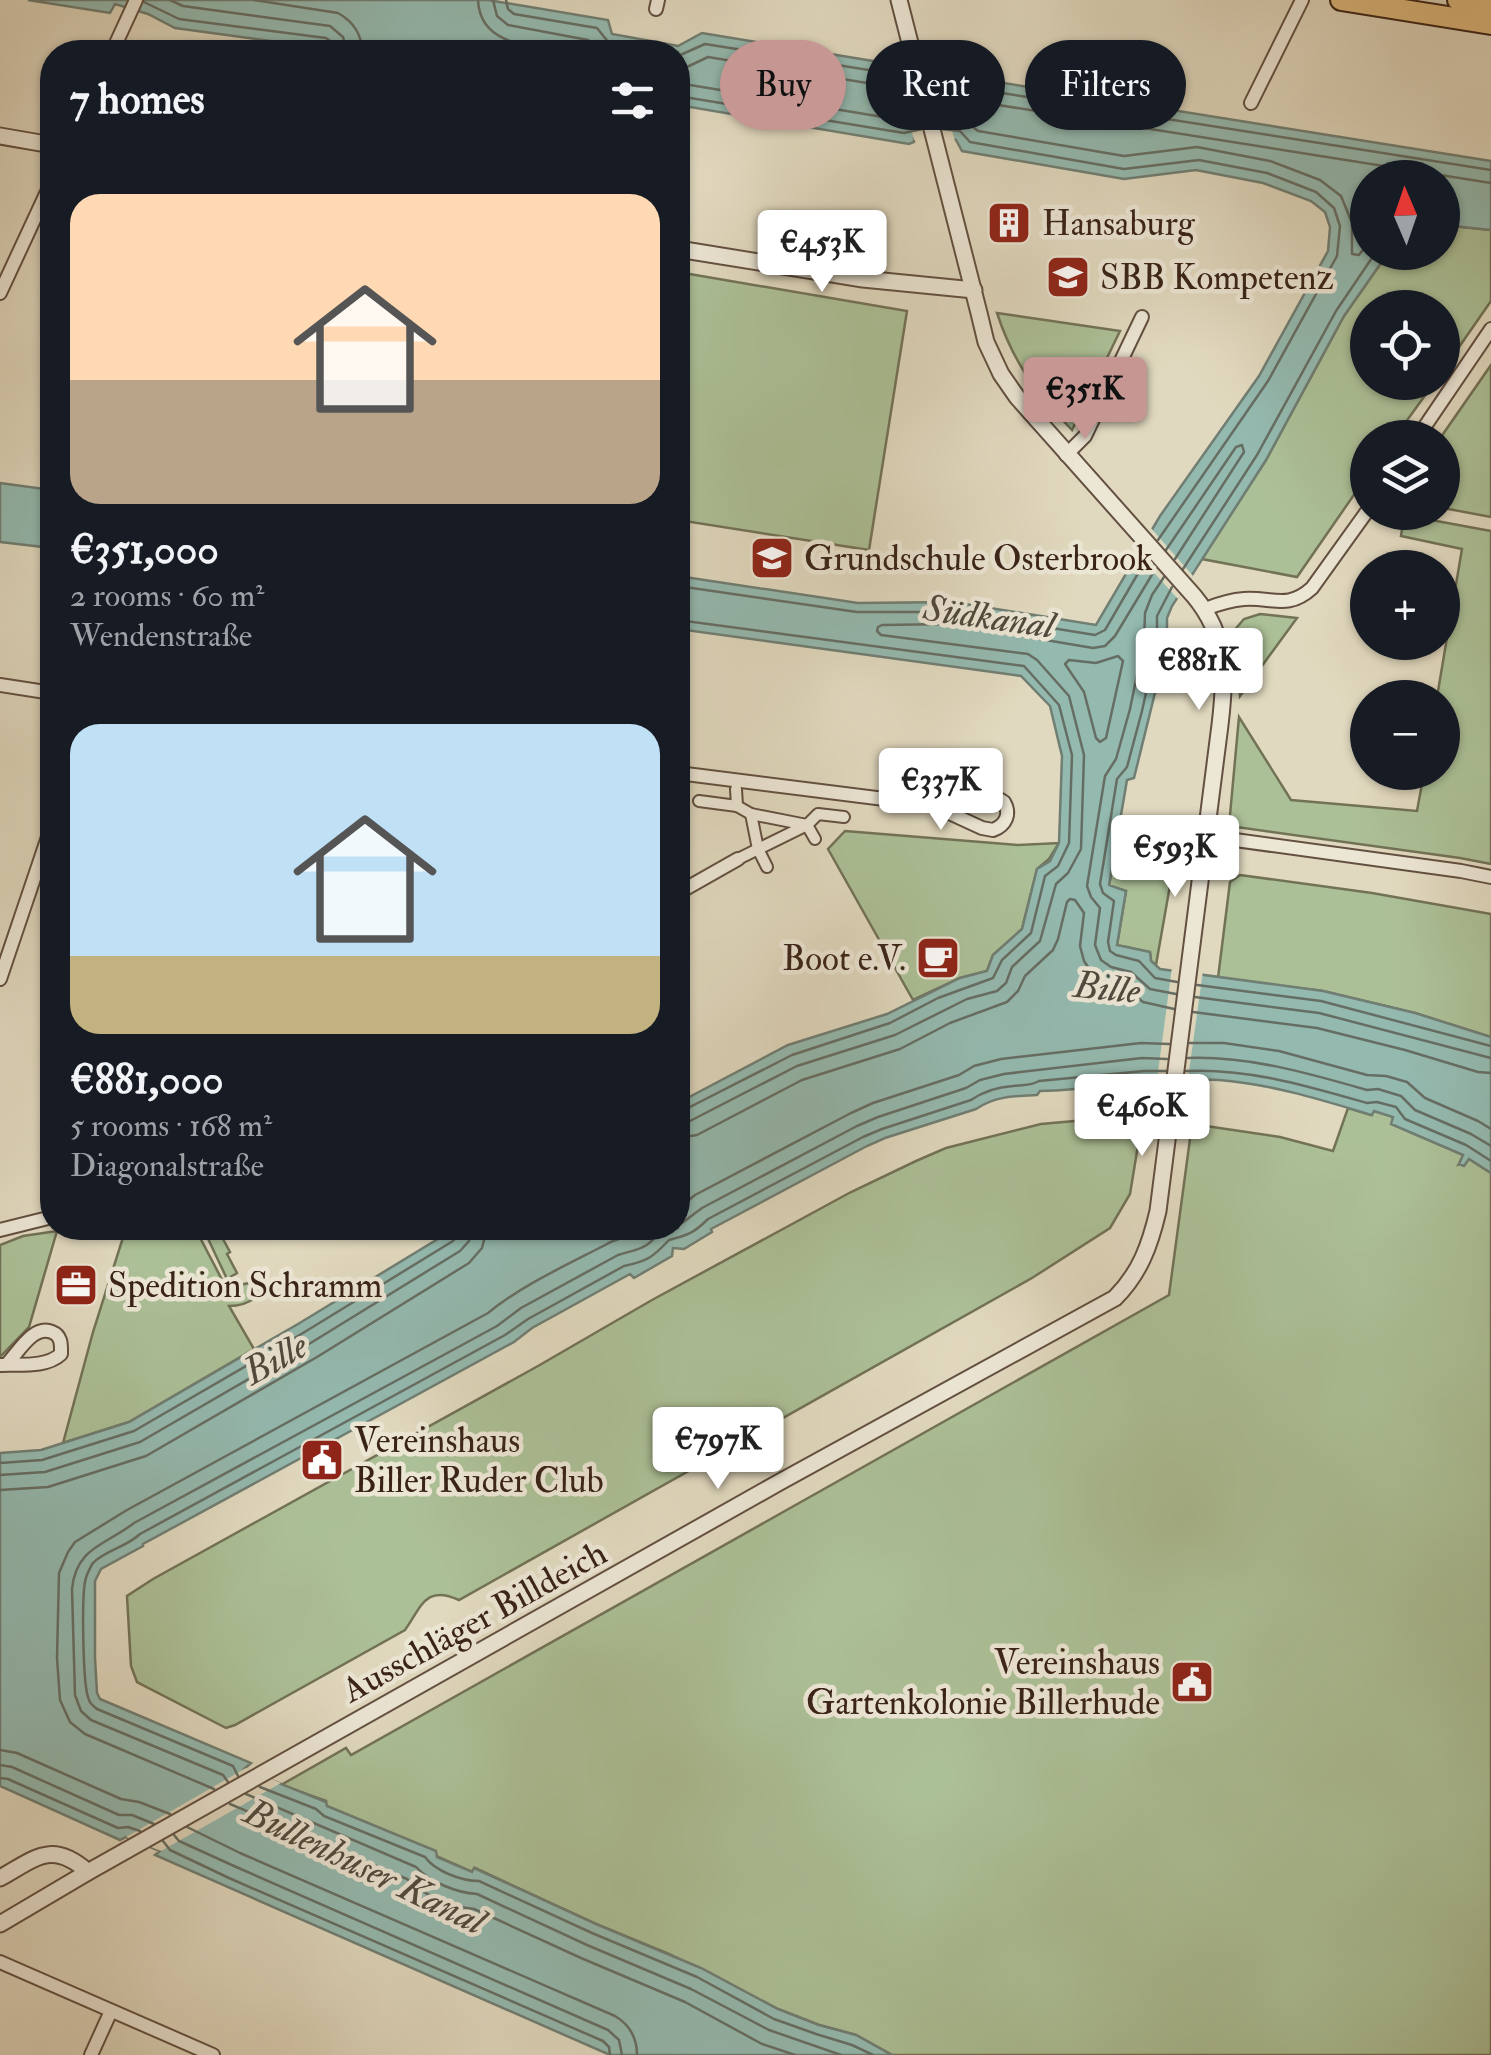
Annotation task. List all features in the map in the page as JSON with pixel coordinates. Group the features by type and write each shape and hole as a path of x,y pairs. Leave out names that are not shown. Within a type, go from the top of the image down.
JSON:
{"main road":[{"path":"1341,0 1491,24"},
{"path":"1458,0 1491,5"}],"street":[{"path":"117,40 136,0"},
{"path":"1251,103 1302,0"},
{"path":"901,2 986,342 1017,397 1066,455 1205,609 1238,599 1285,602 1301,598 1354,530"},
{"path":"0,136 40,142"},
{"path":"0,294 40,207"},
{"path":"690,251 862,279 974,290"},
{"path":"1066,455 1086,436 1142,317"},
{"path":"1428,420 1491,329"},
{"name":"Ausschläger Billdeich","path":"0,1924 778,1483 1115,1298 1129,1284 1141,1265 1158,1211 1224,685 1220,641 1205,609"},
{"path":"0,685 40,691"},
{"path":"690,775 932,806 990,830 1004,823 1008,812 1004,802 994,796 932,806"},
{"path":"736,788 737,806"},
{"path":"690,886 807,825 818,814 820,799"},
{"path":"699,801 737,806 751,814 807,825 815,839"},
{"path":"751,814 758,849 767,867"},
{"path":"818,814 844,818"},
{"path":"1206,836 1491,878"},
{"path":"0,979 40,861"},
{"path":"0,1230 40,1219"},
{"path":"0,1878 36,1858 59,1854 76,1861 88,1872"},
{"path":"0,1962 213,2055"},
{"path":"91,2055 111,2010"}],"green space":[{"path":"1460,227 1491,230 1491,301 1460,346 1460,290 1362,290 1376,270 1460,270"},
{"path":"690,274 907,311 869,550 690,522"},
{"path":"1350,307 1350,400 1422,400 1407,420 1350,420 1350,501 1297,577 1202,559 1266,460"},
{"path":"997,313 1120,331 1072,430 1027,376"},
{"path":"1491,365 1491,517 1460,511 1460,420 1453,420"},
{"path":"1460,525 1491,531 1491,864 1229,826 1239,717 1291,800 1417,811 1421,790 1460,790 1460,680 1440,680 1443,660 1460,660 1462,549 1401,536 1402,530 1460,530"},
{"path":"1260,614 1297,618 1240,696 1232,633 1244,619"},
{"path":"845,831 1018,845 1059,843 1037,869 1022,929 993,955 987,971 960,978 913,1000 828,849"},
{"path":"1116,847 1147,852 1172,874 1156,965 1150,952 1117,945 1126,891 1109,886"},
{"path":"1240,875 1491,914 1491,1037 1415,1013 1323,991 1218,978 1230,882"},
{"path":"1348,1108 1394,1117 1392,1124 1464,1155 1459,1164 1469,1159 1491,1173 1491,2055 892,2055 856,2035 778,2009 669,1954 475,1868 473,1872 454,1864 326,1806 326,1801 281,1785 346,1748 351,1755 1169,1295 1192,1124 1280,1137 1333,1151"},
{"path":"1143,1115 1130,1194 1110,1228 1032,1278 459,1600 431,1597 405,1630 235,1725 226,1728 137,1682 131,1666 127,1596 153,1579 652,1300 916,1161 946,1148 1041,1124"},
{"path":"40,1234 40,1240 54,1240 29,1327 0,1357 0,1245"},
{"path":"122,1240 201,1240 231,1297 244,1284 261,1281 265,1288 245,1303 229,1306 254,1349 129,1422 63,1443"},
{"path":"209,1240 224,1240 230,1252 227,1254 237,1273 227,1279"}],"water":[{"path":"28,0 488,0 608,20 612,34 645,40 264,40 175,28 115,4 110,13"},
{"path":"702,33 745,40 720,40 720,112 690,107 689,40"},
{"path":"846,57 866,60 866,130 1005,130 1005,83 1025,86 1025,130 1186,130 1186,112 1491,161 1491,230 1460,227 1460,160 1350,160 1350,270 1376,270 1362,290 1350,290 1350,307 1266,460 1172,606 1167,618 1167,644 1134,778 1127,780 1109,885 1126,891 1117,945 1150,952 1151,961 1160,969 1323,991 1415,1013 1491,1037 1491,1173 1469,1159 1464,1166 1459,1164 1463,1155 1391,1124 1393,1117 1258,1085 1219,1080 1152,1082 1040,1091 1037,1095 998,1099 867,1146 711,1229 712,1232 684,1249 673,1248 672,1256 634,1278 630,1274 101,1569 95,1581 95,1658 100,1699 251,1763 244,1769 436,1851 437,1857 472,1872 474,1868 701,1968 778,2009 856,2035 892,2055 610,2055 155,1855 160,1851 126,1837 120,1840 0,1786 0,1453 41,1450 129,1422 436,1240 690,1240 690,1097 788,1045 887,1014 960,978 987,971 993,955 1022,929 1037,869 1050,861 1059,843 1062,756 1050,706 1021,676 690,631 690,578 858,603 953,602 1096,625 1160,516 1259,376 1328,251 1330,227 1325,212 1311,201 1263,183 1196,170 1124,179 962,151 956,140 914,138 914,142 826,130 846,130"},
{"path":"0,483 40,488 40,547 0,542"}],"pier":[{"path":"911,130 952,130 955,142 914,140"},
{"path":"1150,527 1193,576 1178,599 1136,553"},
{"path":"1172,967 1203,971 1187,1086 1156,1087"},
{"path":"246,1768 281,1783 161,1851 126,1837"}],"place":[{"name":"Hansaburg","path":"1009,223"},
{"name":"SBB Kompetenz","path":"1068,277"},
{"name":"Grundschule Osterbrook","path":"772,558"},
{"name":"Boot e.V.","path":"938,958"},
{"name":"Spedition Schramm","path":"76,1285"},
{"name":"Vereinshaus Biller Ruder Club","path":"322,1460"},
{"name":"Vereinshaus Gartenkolonie Billerhude","path":"1192,1682"}],"water label":[{"name":"Südkanal","path":"989,616"},
{"name":"Bille","path":"1107,987"},
{"name":"Bille","path":"275,1358"},
{"name":"Bullenhuser Kanal","path":"365,1866"}]}
